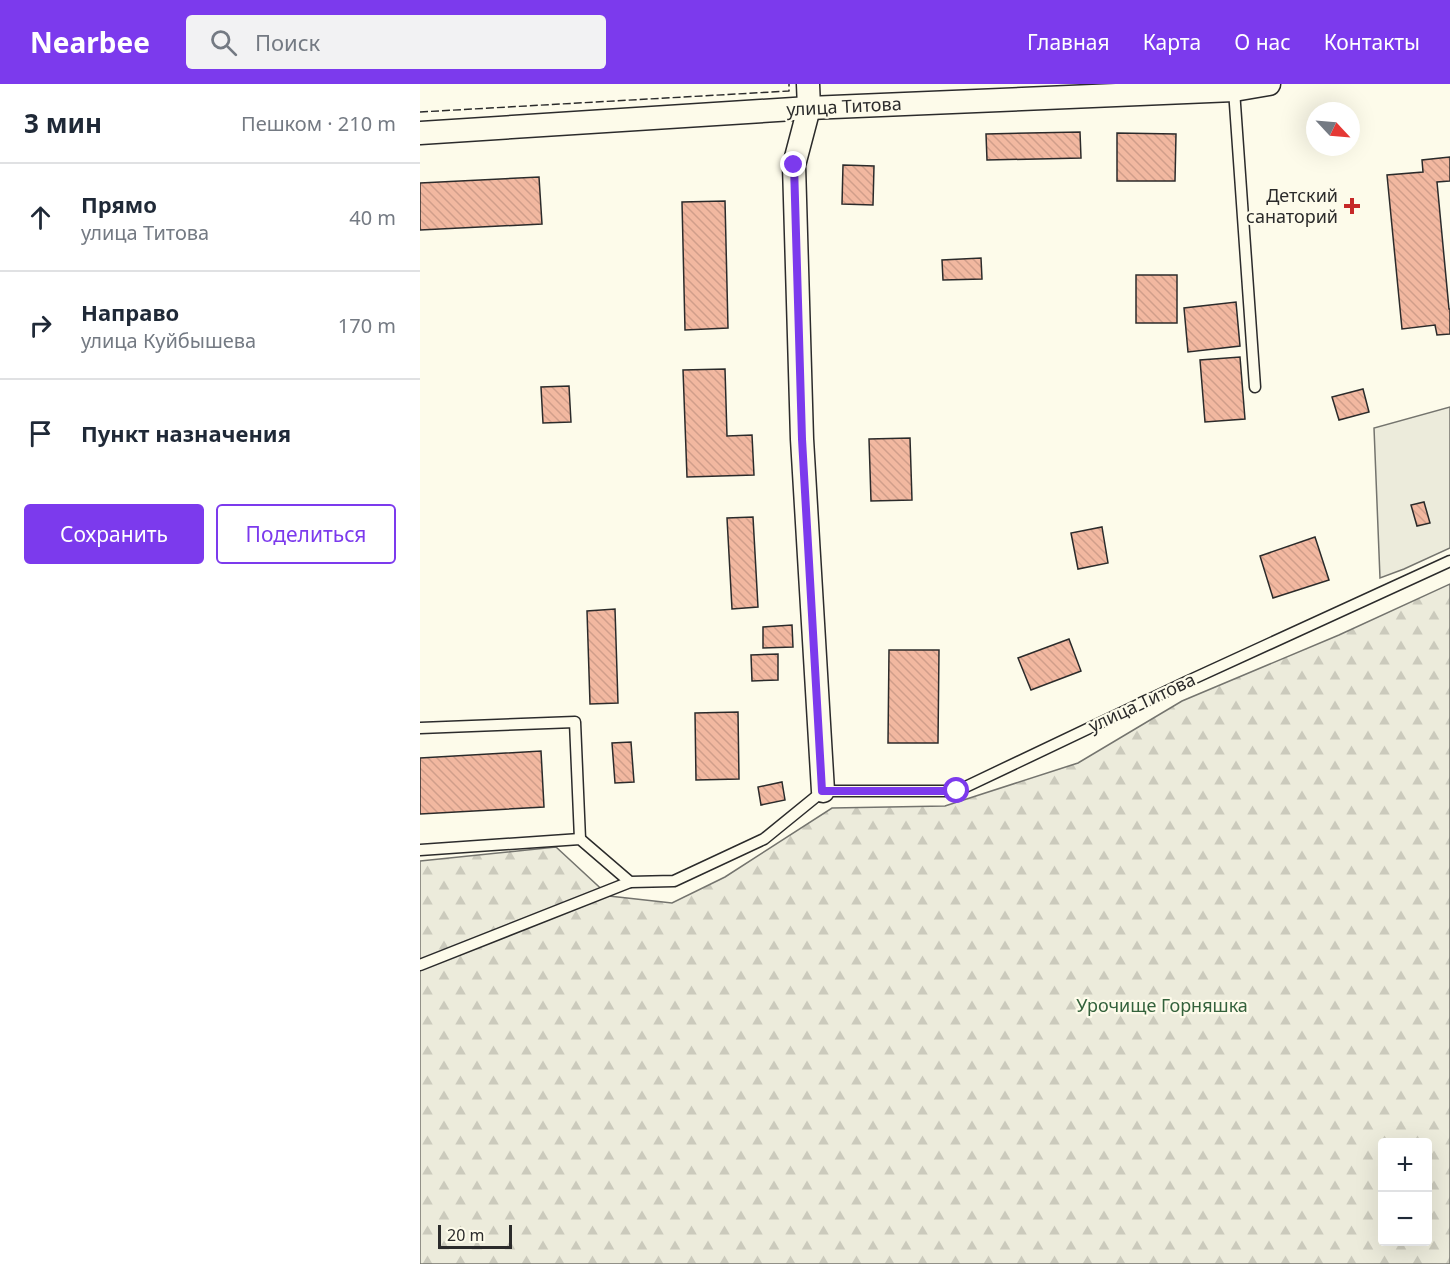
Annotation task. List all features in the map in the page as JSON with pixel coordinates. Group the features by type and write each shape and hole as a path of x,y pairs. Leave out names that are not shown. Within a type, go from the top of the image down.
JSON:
{"street":[{"path":"808,84 809,108 794,165 802,439 822,791"},
{"name":"улица Титова","path":"420,134 809,108 1234,90 1269,84"}],"lane":[{"path":"1234,90 1255,387"},
{"name":"улица Титова","path":"822,791 957,791 1197,677 1450,561"},
{"path":"420,728 575,722 579,839"},
{"path":"420,965 630,882 674,881 764,838 822,791"},
{"path":"420,850 579,839 630,882"}],"green space":[{"path":"1450,407 1450,548 1380,578 1374,428"},
{"name":"Урочище Горняшка","path":"1450,584 1450,1264 420,1264 420,861 556,847 609,896 672,903 725,877 832,808 945,806 1078,763 1182,701 1339,635"}],"building":[{"path":"1080,132 1081,158 987,160 986,134"},
{"path":"1117,133 1176,134 1175,181 1117,181"},
{"path":"1450,157 1450,181 1437,182 1450,309 1450,334 1437,335 1435,325 1402,329 1387,175 1423,172 1422,160"},
{"path":"843,165 874,166 873,205 842,204"},
{"path":"539,177 542,224 420,230 420,183"},
{"path":"725,201 728,328 685,330 682,202"},
{"path":"981,258 982,279 943,280 942,260"},
{"path":"1136,275 1177,275 1177,323 1136,323"},
{"path":"1236,302 1240,346 1188,352 1184,308"},
{"path":"1240,357 1245,419 1205,422 1200,360"},
{"path":"725,369 727,436 752,435 754,475 687,477 683,370"},
{"path":"569,386 571,422 543,423 541,387"},
{"path":"1363,389 1369,412 1339,420 1332,397"},
{"path":"910,438 912,500 871,501 869,439"},
{"path":"1424,502 1430,523 1417,526 1411,505"},
{"path":"753,517 758,607 732,609 727,518"},
{"path":"1102,527 1108,563 1078,569 1071,533"},
{"path":"1315,537 1329,580 1273,598 1260,556"},
{"path":"615,609 618,703 590,704 587,611"},
{"path":"792,625 793,647 763,648 763,627"},
{"path":"1069,639 1081,671 1031,690 1018,658"},
{"path":"889,650 939,650 938,743 888,743"},
{"path":"778,654 778,680 752,681 751,655"},
{"path":"738,712 739,779 696,780 695,713"},
{"path":"631,742 634,782 615,783 612,743"},
{"path":"541,751 544,807 420,814 420,758"},
{"path":"782,782 785,800 761,805 758,787"}],"fence":[{"path":"420,112 789,91 789,84"}],"place":[{"name":"Детский санаторий","path":"1352,206"}],"route":[{"path":"794,165 802,439 822,791 957,791"}]}
